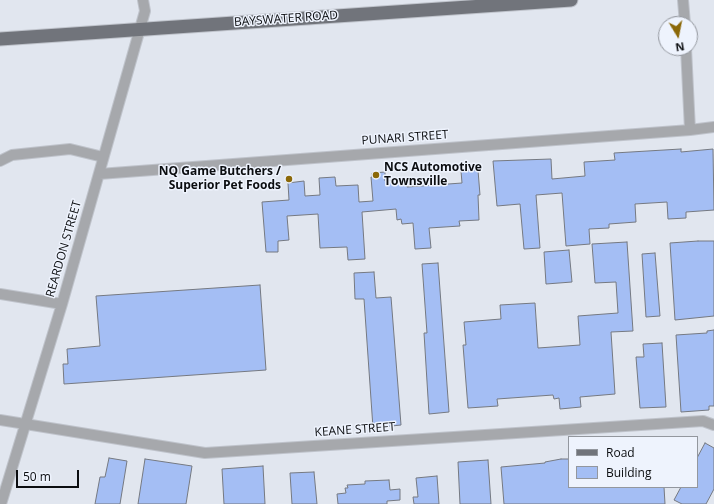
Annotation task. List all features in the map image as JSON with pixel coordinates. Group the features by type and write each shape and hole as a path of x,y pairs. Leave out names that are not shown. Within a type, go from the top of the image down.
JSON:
{"main road":[{"name":"BAYSWATER ROAD","path":"0,39 140,25 449,0"},
{"name":"BAYSWATER ROAD","path":"0,31 140,25 571,0"}],"street":[{"name":"REARDON STREET","path":"1,504 62,304 145,11 143,0"},
{"path":"683,0 684,16"},
{"path":"686,56 690,130"},
{"name":"PUNARI STREET","path":"98,174 714,127"},
{"path":"0,161 12,155 70,149 103,157"},
{"path":"0,294 62,304"},
{"name":"KEANE STREET","path":"0,420 205,453 703,420 714,424"}],"building":[{"path":"681,149 681,152 713,149 714,210 686,212 686,218 668,219 667,202 635,204 636,222 609,224 609,228 589,229 590,244 566,246 562,193 536,195 540,248 524,249 520,204 497,206 493,161 551,159 552,179 585,176 584,162 615,160 614,153"},
{"path":"478,170 480,195 478,195 479,220 459,221 460,226 429,228 431,248 415,249 413,223 402,224 401,219 397,220 396,209 362,212 365,259 348,260 347,247 320,248 318,214 287,216 289,240 278,241 278,252 266,252 262,202 289,200 288,183 304,181 305,196 320,195 319,178 335,177 336,186 358,185 359,202 373,201 372,173 385,172 385,181 407,179 407,187 462,183 461,171"},
{"path":"714,241 714,316 675,320 670,243"},
{"path":"627,242 633,331 611,332 615,394 580,397 581,407 560,409 559,398 554,399 553,395 497,399 498,406 468,408 463,345 466,345 464,322 501,319 500,305 535,303 538,348 580,345 578,316 618,313 616,282 595,283 592,244"},
{"path":"569,250 572,282 546,284 544,252"},
{"path":"655,253 660,316 646,317 642,254"},
{"path":"438,263 449,412 429,414 424,333 427,333 422,264"},
{"path":"374,272 376,298 391,297 401,425 373,428 364,299 355,299 354,273"},
{"path":"260,285 266,370 64,384 63,364 68,364 67,349 100,346 96,296"},
{"path":"714,330 714,406 709,406 709,410 681,412 676,335 707,333 707,331"},
{"path":"662,343 666,407 640,408 636,357 644,357 643,344"},
{"path":"705,443 714,448 714,489 706,504 682,504 674,500 680,488 698,488 698,456"},
{"path":"109,458 127,461 120,504 95,504 100,477 105,477"},
{"path":"145,459 192,466 186,504 138,504"},
{"path":"568,459 568,488 664,488 665,504 504,504 501,467"},
{"path":"488,460 491,504 460,504 458,462"},
{"path":"263,466 265,504 224,504 222,469"},
{"path":"314,472 317,504 292,504 290,473"},
{"path":"437,476 439,504 414,504 413,497 418,497 416,478"},
{"path":"389,480 390,490 400,489 400,500 387,501 387,504 338,504 337,494 346,493 345,488 348,488 347,485 365,484 365,481"}],"place":[{"name":"NCS Automotive Townsville","path":"376,175"},
{"name":"NQ Game Butchers / Superior Pet Foods","path":"289,179"}]}
